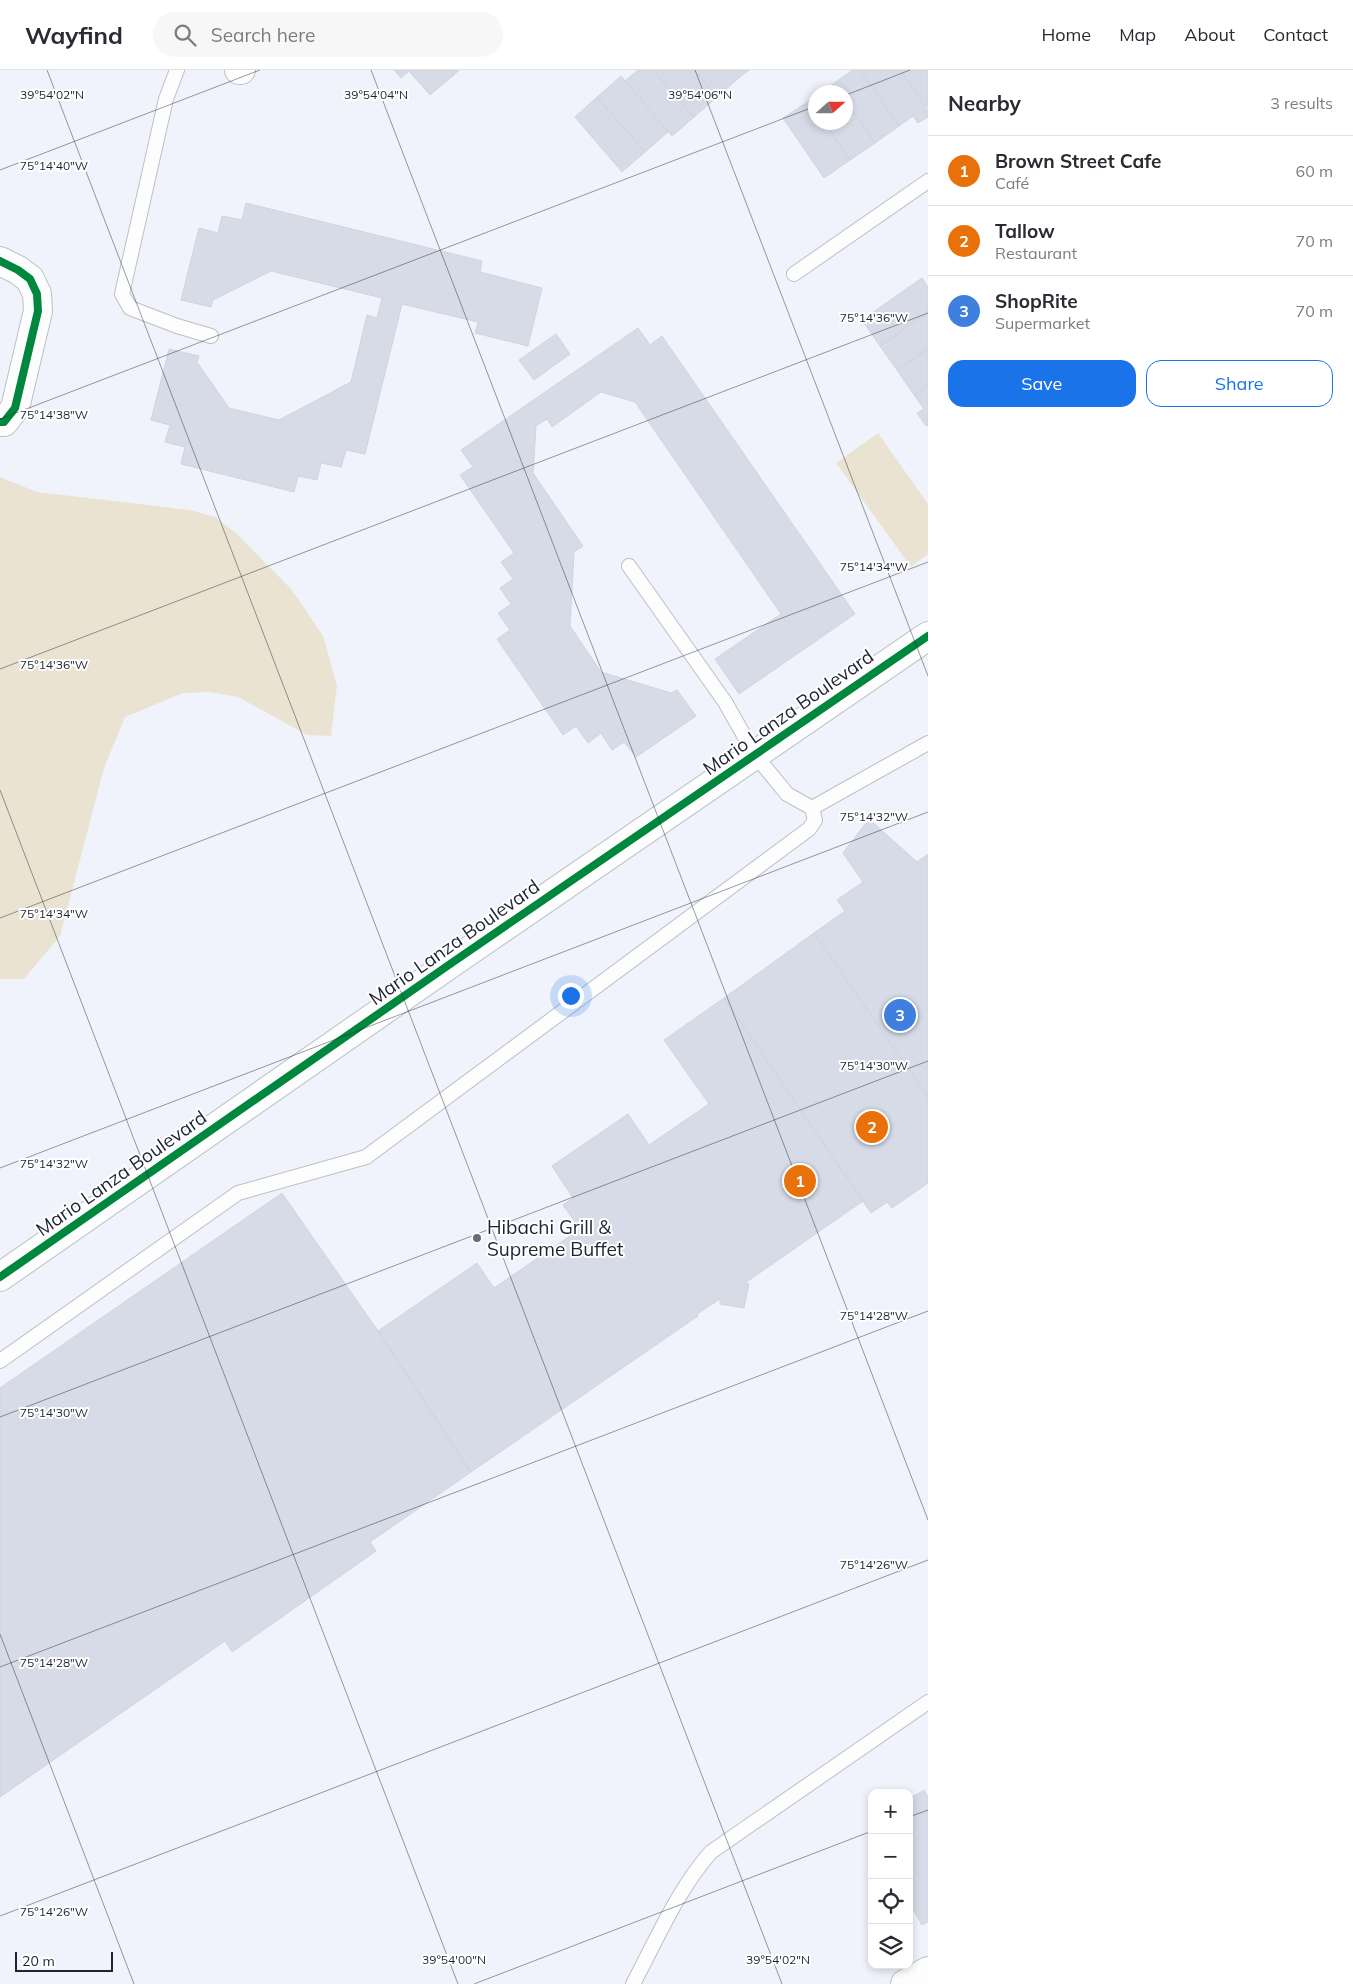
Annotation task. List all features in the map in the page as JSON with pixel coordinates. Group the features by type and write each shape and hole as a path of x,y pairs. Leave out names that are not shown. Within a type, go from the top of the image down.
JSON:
{"street":[{"path":"0,261 18,270 30,279 38,294 38,311 15,408 4,422 0,422"},
{"name":"Mario Lanza Boulevard","path":"0,1277 453,962 928,636"},
{"path":"905,1984 928,1971"}],"lane":[{"path":"176,70 166,99 122,294 130,308 177,326 211,336"},
{"path":"794,274 928,181"},
{"path":"0,1361 238,1193 366,1157 809,829 815,820 812,808 787,794 755,755 725,702 630,566"},
{"path":"812,808 928,742"},
{"path":"633,1984 685,1888 700,1864 711,1852 928,1702"}],"shaded area":[{"path":"878,433 928,504 928,554 911,567 836,463"},
{"path":"0,477 37,492 190,510 215,517 236,533 292,590 323,636 337,685 331,736 307,735 238,697 211,692 183,693 125,717 104,768 60,936 24,979 0,979"}],"building":[{"path":"394,70 449,70 454,75 430,95 409,71 401,78"},
{"path":"449,70 459,70 454,75"},
{"path":"638,70 653,70 694,117 672,136 625,81"},
{"path":"653,70 694,70 717,97 694,117"},
{"path":"694,70 733,70 740,77 717,97"},
{"path":"733,70 749,70 740,77"},
{"path":"853,70 860,70 899,126 875,143 853,111 853,85 833,84"},
{"path":"860,70 900,70 928,110 928,117 918,123 913,116 899,126"},
{"path":"900,70 928,70 928,106 926,107"},
{"path":"621,76 668,132 645,152 597,97"},
{"path":"597,97 645,152 622,172 575,117"},
{"path":"808,102 808,130 829,130 850,160 824,178 783,118"},
{"path":"853,111 875,143 850,160 829,130 853,130"},
{"path":"246,203 482,261 480,272 542,288 528,346 475,333 478,322 402,304 365,454 346,450 341,467 321,463 317,480 298,476 294,492 181,464 185,447 165,442 170,425 151,420 169,349 199,356 197,362 229,408 279,420 351,382 367,315 377,318 382,298 271,271 213,300 211,307 181,300 199,228 218,233 222,216 242,220"},
{"path":"922,278 928,287 928,312 880,346 862,320"},
{"path":"928,312 928,349 897,370 880,346"},
{"path":"638,328 650,345 662,336 855,614 739,694 715,659 781,614 635,402 601,392 552,427 547,419 536,426 533,473 583,546 574,552 570,626 601,672 671,693 677,690 696,716 636,757 624,742 612,750 601,733 588,743 576,726 563,735 497,639 510,630 498,613 511,604 500,588 513,579 501,562 514,553 460,475 473,467 461,450"},
{"path":"556,334 570,354 534,380 519,360"},
{"path":"928,349 928,385 914,395 897,370"},
{"path":"928,385 928,425 926,426 917,413 924,409 914,395"},
{"path":"869,819 917,862 928,854 928,1097 814,933 845,911 837,900 863,882 843,853"},
{"path":"814,933 928,1097 928,1183 892,1208 887,1202 871,1213 724,998"},
{"path":"724,998 863,1201 745,1283 749,1284 744,1308 720,1304 720,1299 471,1472 378,1331 477,1263 494,1288 580,1229 563,1205 573,1198 552,1166 628,1114 649,1145 709,1104 664,1040"},
{"path":"282,1193 378,1331 471,1472 370,1542 376,1551 232,1652 225,1641 0,1797 0,1388"},
{"path":"924,1790 928,1797 928,1922 922,1925 913,1909 913,1797"}],"cycle path":[{"path":"0,261 18,270 30,279 37,294 38,311 15,408 4,422 0,422"},
{"path":"0,1277 453,962 928,636"}],"place":[{"name":"ShopRite","path":"900,1015"},
{"name":"Tallow","path":"872,1127"},
{"name":"Brown Street Cafe","path":"800,1181"},
{"name":"Hibachi Grill & Supreme Buffet","path":"477,1238"}]}
